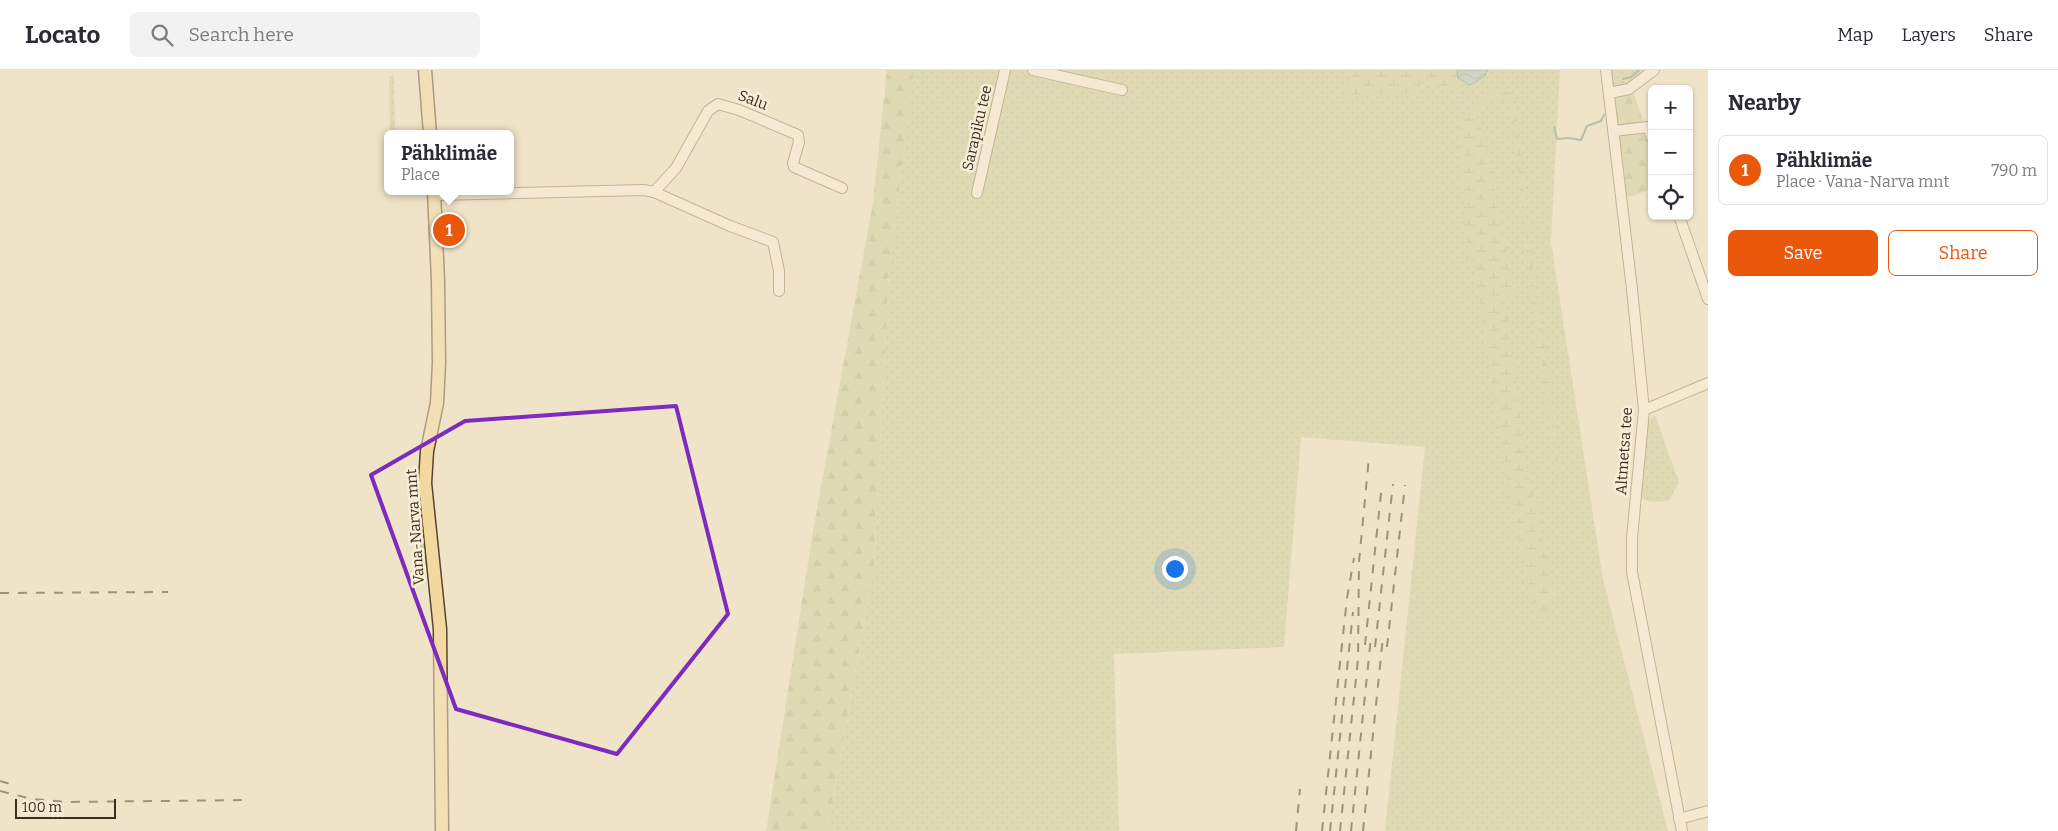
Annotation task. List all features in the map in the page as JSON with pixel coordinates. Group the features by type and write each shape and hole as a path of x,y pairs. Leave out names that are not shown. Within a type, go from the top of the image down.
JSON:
{"main road":[{"path":"425,70 430,130"},
{"name":"Vana-Narva mnt","path":"434,195 438,289 438,390 428,450 425,484 440,629 442,831"}],"street":[{"name":"Sarapiku tee","path":"977,193 1006,70"},
{"path":"1033,70 1122,90"},
{"name":"Altmetsa tee","path":"1606,70 1632,289 1644,410 1632,538 1632,572 1682,831"},
{"path":"1609,93 1629,89 1654,70"},
{"name":"Salu","path":"654,192 676,168 708,111 718,104 739,110 798,135 799,142 792,163 794,167 842,188"},
{"path":"1614,131 1648,127 1649,130"},
{"path":"514,192 644,190 654,192 773,242 779,271 779,292"},
{"path":"1680,220 1708,299"},
{"path":"1644,410 1708,383"},
{"path":"1679,819 1708,811"}],"highlighted area":[{"path":"676,406 728,614 617,754 456,709 371,475 465,421"}],"green space":[{"path":"887,70 914,70 889,270 874,568 827,831 766,831 813,531 873,202"},
{"path":"914,70 1560,70 1551,242 1603,579 1668,831 1385,831 1425,447 1301,437 1284,647 1114,654 1119,831 827,831 874,568 889,270"},
{"path":"1351,70 1493,70 1479,81 1465,87 1450,89 1432,86 1428,77 1424,74 1419,91 1414,93 1373,93 1344,99"},
{"path":"1611,70 1651,70 1630,85 1614,89"},
{"path":"389,76 394,76 395,130 390,130"},
{"path":"1499,90 1509,92 1515,96 1529,233 1525,234 1513,116 1506,100 1494,97 1479,106 1476,118 1483,131 1515,295 1513,298 1505,301 1527,468 1532,497 1538,508 1544,551 1554,587 1554,596 1547,603 1548,611 1541,613 1532,600 1509,493 1478,287 1466,240 1458,133 1464,114 1472,108 1479,98"},
{"path":"1634,94 1648,135 1648,190 1634,196 1626,196 1615,98"},
{"path":"1525,242 1529,242 1549,376 1561,509"},
{"path":"1655,415 1679,482 1669,501 1651,502 1642,498 1648,421"},
{"path":"419,524 425,537 427,566 419,568"}],"water":[{"path":"1457,70 1488,70 1485,76 1470,85 1458,78"}],"waterway":[{"path":"1623,79 1631,77 1639,70"},
{"path":"1554,127 1557,139 1581,140 1587,126 1601,121 1604,115"}],"railway":[{"path":"1340,831 1358,659 1359,562 1369,457"},
{"path":"1365,645 1382,484"},
{"path":"1375,647 1393,484"},
{"path":"1387,647 1405,485"},
{"path":"1322,831 1347,598 1354,558"},
{"path":"0,593 168,592"},
{"path":"1330,831 1353,612"},
{"path":"1351,831 1371,637"},
{"path":"1363,831 1383,637"},
{"path":"0,781 14,785"},
{"path":"1296,831 1300,789"},
{"path":"0,791 32,799 67,802 250,800"}],"place":[{"name":"Pähklimäe","path":"449,230"}]}
